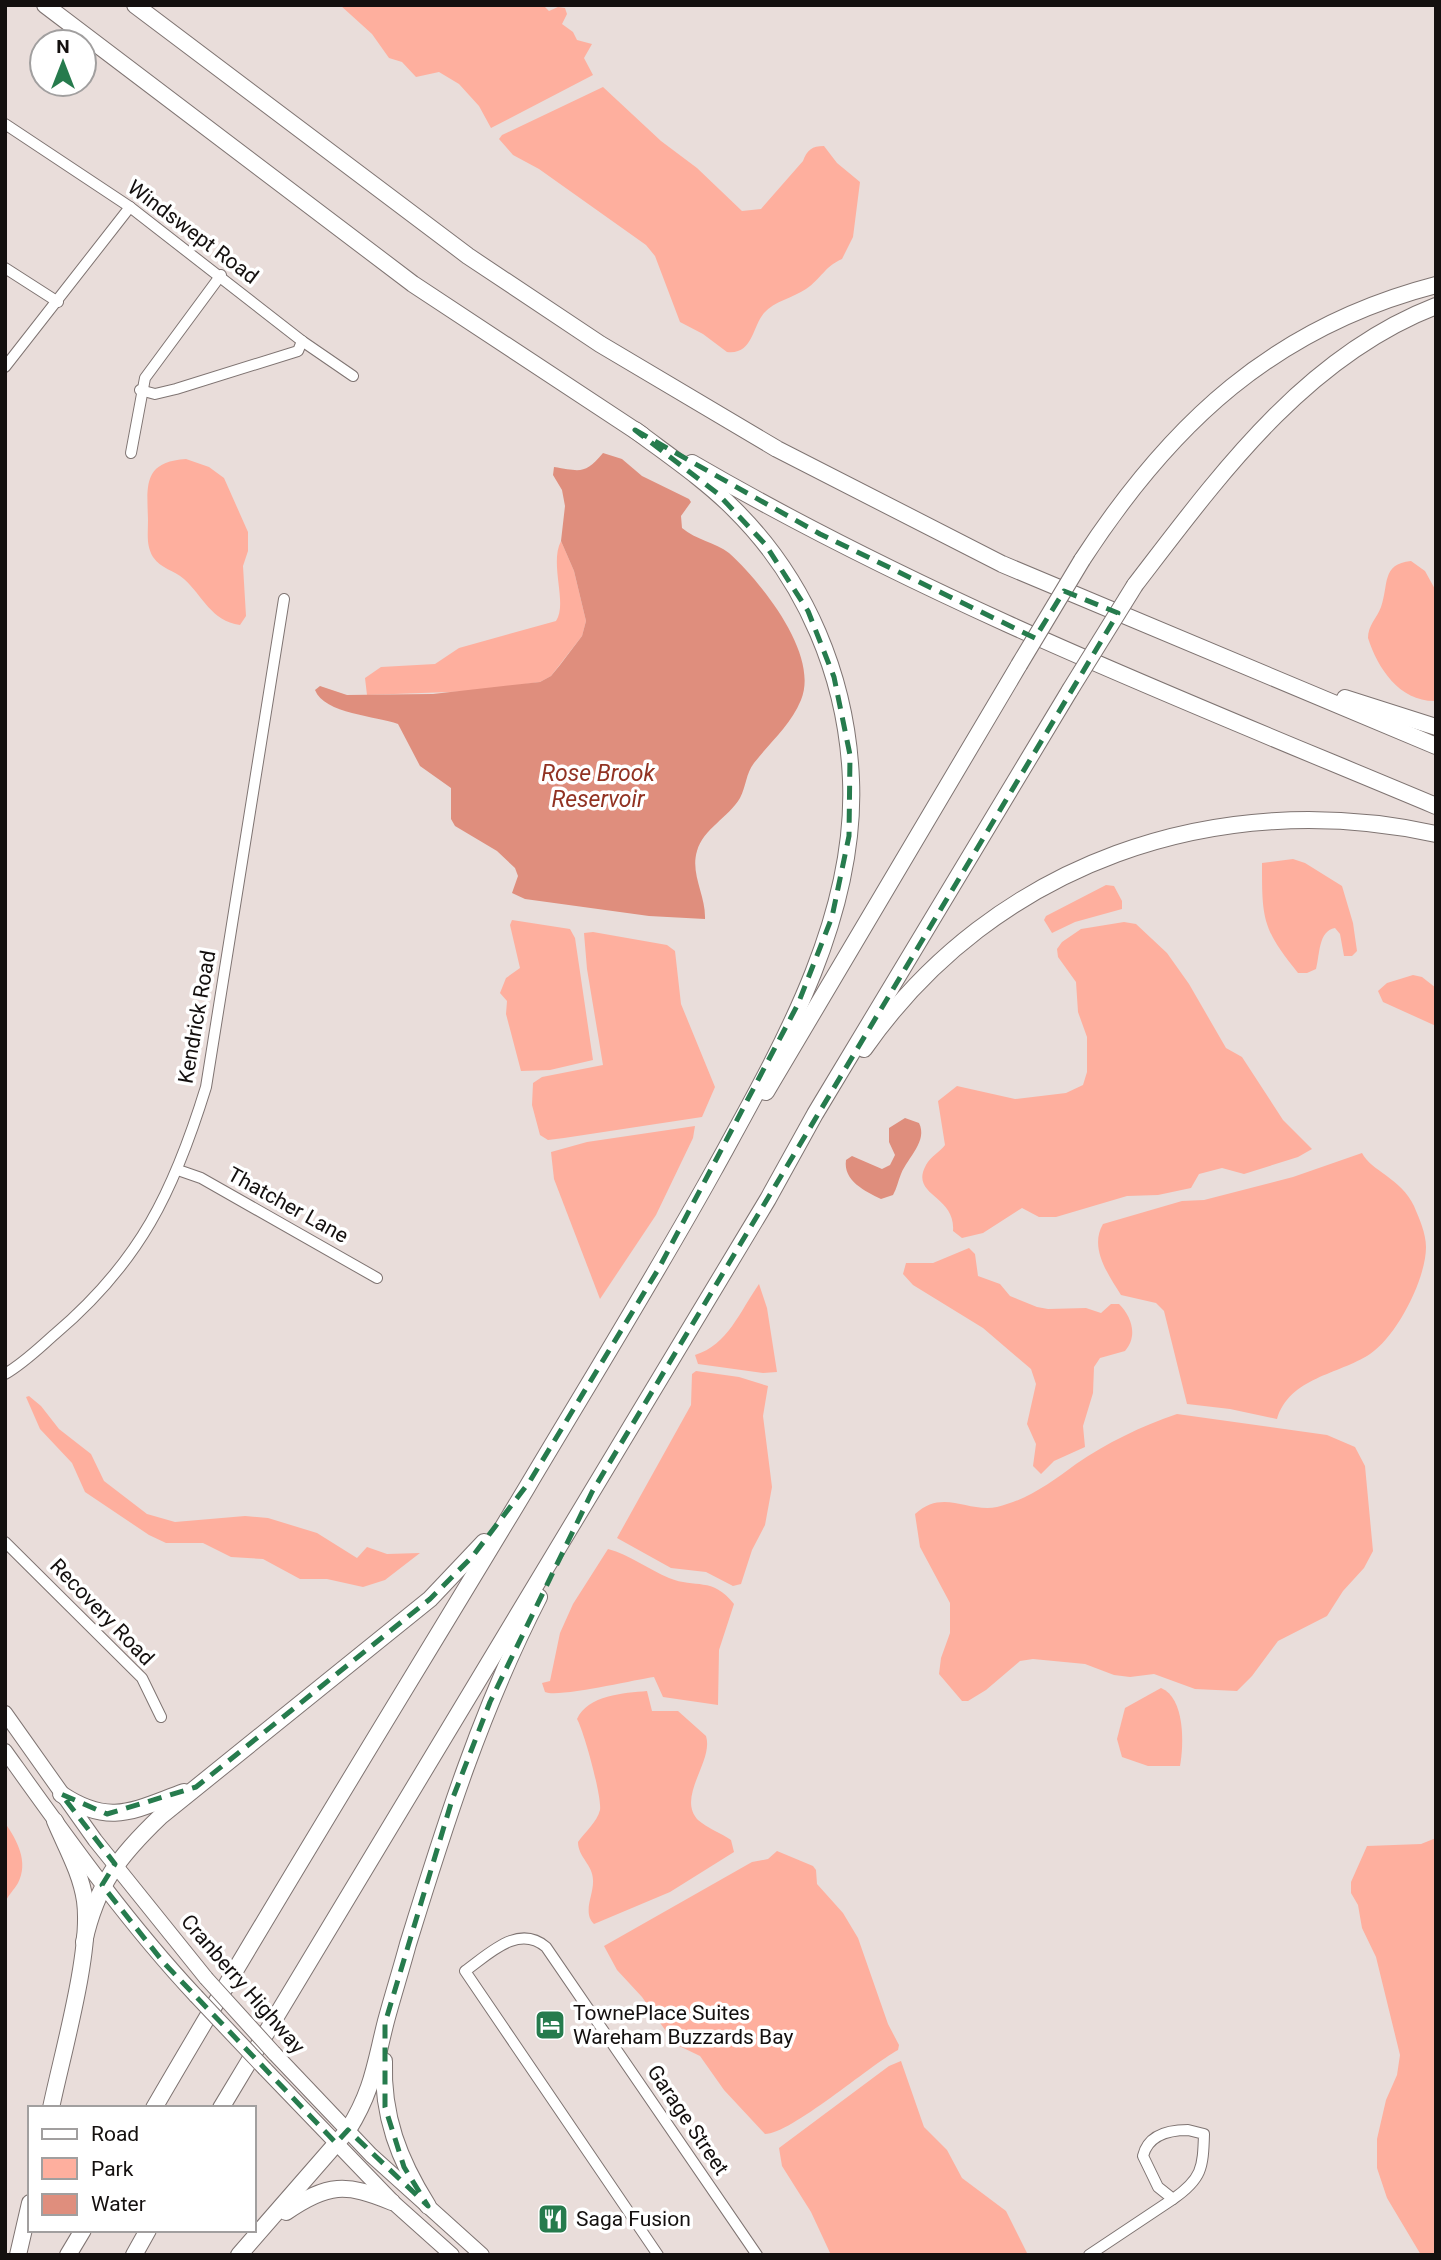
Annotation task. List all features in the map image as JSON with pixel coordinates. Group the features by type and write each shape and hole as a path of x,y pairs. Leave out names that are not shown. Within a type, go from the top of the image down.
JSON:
{"highway":[{"path":"45,5 413,284 635,430 820,534 1006,626 1436,806"},
{"path":"135,5 424,225 656,379 777,449 954,541 1436,747"},
{"path":"722,1154 769,1088 1082,560 1123,499 1161,452 1197,414 1238,380 1305,336 1345,316 1436,285"},
{"path":"768,1199 822,1102 1135,584 1217,480 1280,411 1345,356 1395,325 1436,306"},
{"path":"155,2106 659,1268 722,1154 798,1004 832,917 849,835 850,755 842,704 826,652 808,611 781,566 734,509 635,430"},
{"path":"1246,668 1436,727"},
{"path":"222,2106 768,1199 865,1048 898,1005 958,946 1032,894 1081,868 1142,844 1232,824 1319,819 1376,823 1436,834"},
{"path":"51,2106 91,1910 115,1864 161,1815 430,1599 472,1557 530,1482"},
{"path":"239,2255 348,2130 363,2107 375,2077 386,2023 464,1766 513,1647 592,1492"},
{"path":"61,1794 84,1808 107,1814 141,1808 196,1787"},
{"path":"55,1821 80,1879 86,1903 84,1942"},
{"path":"386,2023 385,2107 404,2167 428,2206"},
{"path":"267,2226 324,2190 359,2189 393,2202"},
{"path":"18,2255 28,2212"},
{"path":"68,2255 82,2232"},
{"path":"134,2255 147,2232"}],"main road":[{"name":"Cranberry Highway","path":"5,1713 61,1794 206,1978 348,2130 482,2255"},
{"name":"Cranberry Highway","path":"5,1751 102,1885 164,1963 393,2202 452,2255"}],"street":[{"name":"Windswept Road","path":"5,124 130,207 221,275 302,341 353,376"},
{"path":"5,367 130,207"},
{"path":"5,268 58,302"},
{"path":"131,453 141,390 158,357 221,275"},
{"path":"141,390 155,394 208,380 298,351 302,341"},
{"name":"Kendrick Road","path":"5,1374 92,1303 161,1206 178,1170 206,1087 284,599"},
{"name":"Thatcher Lane","path":"178,1170 201,1178 377,1278"},
{"name":"Recovery Road","path":"5,1542 142,1678 161,1717"},
{"name":"Garage Street","path":"658,2255 465,1971 516,1938 531,1938 546,1947 757,2255"},
{"path":"1089,2255 1173,2199 1188,2189 1200,2174 1204,2134 1178,2130 1159,2135 1147,2144 1143,2156 1158,2187 1173,2199"}],"highlighted area":[{"path":"635,430 820,534 1035,638 1064,591 1118,613 592,1492 490,1702 452,1800 385,2023 385,2107 404,2167 428,2206 348,2130 336,2143 164,1963 102,1885 115,1864 61,1794 107,1814 196,1787 430,1599 472,1557 530,1481 659,1268 798,1004 832,917 849,836 850,755 834,677 808,611 765,544 717,493"}],"green space":[{"path":"340,5 543,5 549,11 558,7 565,8 567,14 562,24 573,32 577,40 592,44 584,58 593,75 491,128 479,106 459,84 439,72 416,77 402,62 389,58 372,34"},
{"path":"603,87 661,141 697,168 742,211 761,209 803,161 808,151 816,147 824,146 837,163 860,182 853,237 842,259 806,289 768,309 742,349 727,352 703,334 680,322 655,256 646,245 539,169 513,155 499,139 502,135"},
{"path":"186,459 209,467 224,478 248,532 248,551 243,566 246,616 240,625 222,619 184,579 156,561 149,548 147,496 150,478 162,465"},
{"path":"561,541 574,571 586,621 582,636 551,676 540,682 476,691 367,695 365,678 381,667 435,664 459,648 556,621 560,605 557,561"},
{"path":"1411,561 1425,571 1436,591 1436,701 1412,696 1392,682 1372,650 1368,638 1371,625 1381,607 1390,571 1401,563"},
{"path":"1293,859 1305,863 1342,886 1353,923 1357,951 1352,956 1344,956 1340,934 1335,928 1329,930 1321,944 1316,969 1307,973 1298,973 1277,945 1266,922 1264,910 1262,863"},
{"path":"1106,885 1114,886 1122,901 1122,909 1075,922 1052,933 1044,920 1046,916"},
{"path":"512,920 570,929 575,938 593,1060 550,1070 521,1071 506,1014 507,1001 500,993 506,978 520,968 510,925"},
{"path":"1124,922 1136,924 1167,953 1189,984 1226,1048 1242,1057 1283,1120 1312,1149 1298,1157 1244,1174 1222,1168 1199,1174 1191,1188 1158,1195 1127,1196 1056,1217 1039,1217 1022,1208 983,1233 962,1238 953,1231 948,1210 923,1183 922,1175 926,1165 945,1145 938,1101 957,1086 1015,1099 1066,1093 1083,1085 1087,1072 1087,1037 1078,1012 1076,982 1058,957 1057,949 1062,942 1081,929"},
{"path":"593,932 667,945 675,951 681,1004 715,1087 702,1117 548,1140 540,1135 532,1105 533,1083 542,1077 603,1065 587,969 584,933"},
{"path":"1413,975 1422,977 1436,988 1436,1026 1383,1002 1378,991 1387,983"},
{"path":"695,1126 693,1138 656,1215 600,1299 554,1179 551,1152 587,1142"},
{"path":"1362,1153 1372,1165 1402,1188 1414,1206 1425,1236 1425,1260 1421,1275 1400,1321 1370,1354 1316,1379 1293,1394 1283,1405 1277,1419 1230,1409 1187,1404 1164,1311 1156,1303 1121,1295 1106,1270 1099,1251 1099,1233 1103,1224 1182,1201 1204,1200 1293,1177"},
{"path":"969,1248 975,1254 978,1276 1000,1284 1010,1296 1037,1307 1086,1308 1101,1313 1111,1304 1119,1304 1132,1327 1131,1339 1125,1351 1100,1358 1094,1367 1093,1393 1083,1426 1085,1447 1054,1461 1041,1474 1033,1466 1036,1444 1027,1424 1036,1384 1031,1369 983,1328 913,1285 903,1274 906,1263 933,1263"},
{"path":"759,1284 767,1308 777,1372 763,1373 698,1364 695,1355 725,1335"},
{"path":"696,1371 739,1377 768,1386 763,1416 772,1487 765,1525 752,1550 741,1584 733,1586 706,1572 671,1568 617,1538 691,1405 692,1374"},
{"path":"29,1396 41,1406 59,1429 91,1454 104,1481 147,1514 175,1522 245,1516 268,1518 317,1533 357,1558 367,1547 387,1554 420,1553 385,1580 363,1587 327,1579 300,1579 263,1559 231,1557 203,1543 166,1543 149,1535 85,1492 72,1463 40,1429 26,1397"},
{"path":"1177,1414 1327,1435 1355,1447 1365,1466 1373,1551 1364,1568 1343,1591 1327,1616 1278,1641 1237,1691 1195,1689 1154,1674 1130,1677 1114,1675 1085,1664 1033,1659 1020,1661 986,1690 968,1701 962,1701 939,1674 941,1658 950,1633 950,1603 920,1547 915,1514 925,1506 936,1503 986,1508 1019,1500 1112,1442"},
{"path":"608,1549 669,1578 711,1586 726,1595 734,1604 719,1650 718,1705 663,1697 654,1677 580,1691 545,1692 542,1683 550,1681 560,1633 573,1604"},
{"path":"1161,1688 1169,1693 1179,1711 1182,1734 1180,1766 1148,1766 1122,1757 1117,1739 1125,1708"},
{"path":"647,1691 652,1711 678,1711 706,1736 705,1756 693,1790 692,1811 702,1823 731,1840 734,1852 670,1892 594,1924 589,1914 592,1875 578,1842 596,1819 600,1803 592,1764 577,1719 582,1711 598,1700 618,1694"},
{"path":"5,1823 17,1844 22,1867 18,1883 5,1903"},
{"path":"1436,1838 1436,2255 1421,2255 1387,2198 1377,2168 1377,2139 1386,2100 1397,2075 1400,2055 1376,1957 1362,1928 1358,1905 1351,1893 1351,1882 1367,1846 1421,1844"},
{"path":"777,1851 813,1866 816,1870 817,1884 843,1913 858,1938 888,2024 899,2045 898,2050 793,2123 765,2134 724,2090 700,2056 675,2044 642,1997 617,1970 604,1946 752,1862 768,1859"},
{"path":"901,2061 924,2127 947,2150 962,2178 1006,2211 1028,2255 831,2255 811,2212 782,2166 779,2148 889,2066"}],"water":[{"name":"Rose Brook Reservoir","path":"603,453 622,459 642,476 689,499 691,502 681,516 682,528 724,549 742,565 784,620 802,662 805,682 797,709 751,767 742,794 735,805 700,843 695,868 705,919 649,916 525,899 512,893 518,876 515,868 497,851 455,826 451,819 451,788 420,766 398,724 340,709 320,698 315,690 320,686 347,695 433,694 540,682 551,676 582,636 586,621 574,571 561,541 565,506 562,490 553,475 554,467 582,470"},
{"path":"905,1118 919,1123 919,1143 901,1174 893,1195 881,1199 862,1189 852,1179 848,1174 846,1160 852,1156 882,1169 890,1165 895,1155 889,1142 889,1128"}],"place":[{"name":"TownePlace Suites Wareham Buzzards Bay","path":"550,2025"},
{"name":"Saga Fusion","path":"553,2219"}]}
